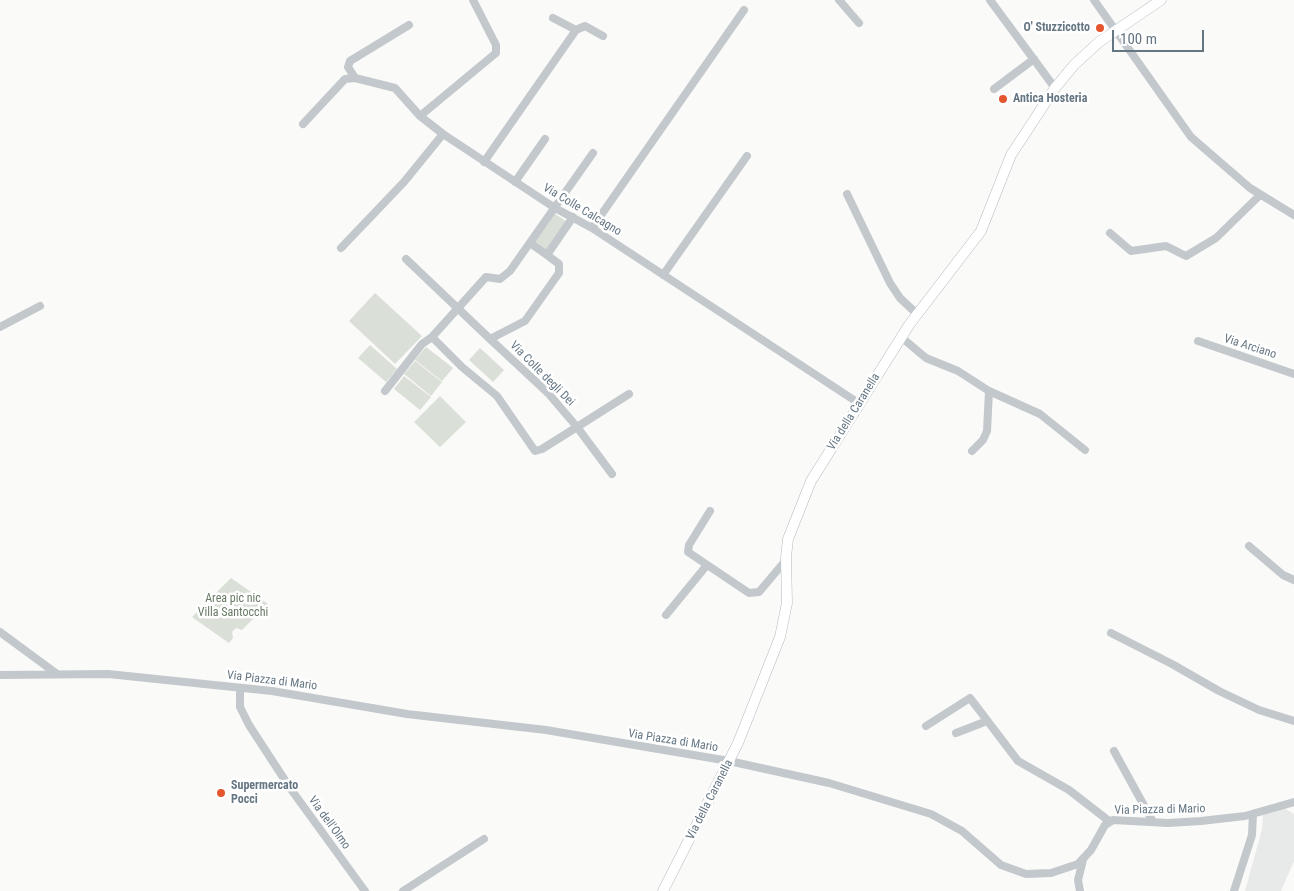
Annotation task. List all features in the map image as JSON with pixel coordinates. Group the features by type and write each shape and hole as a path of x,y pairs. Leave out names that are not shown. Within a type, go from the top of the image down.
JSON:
{"main road":[{"name":"Via della Caranella","path":"663,891 729,762 783,628 787,598 786,560 789,535 804,496 901,337 981,232 1015,147 1055,88 1078,61 1115,30 1161,0"}],"street":[{"path":"420,116 496,53 496,45 473,0"},
{"path":"839,0 859,22"},
{"path":"990,0 1055,88"},
{"path":"1094,0 1191,137 1260,195 1294,215"},
{"path":"592,228 744,10"},
{"path":"553,18 576,30"},
{"path":"303,124 341,81 355,78 348,67 350,61 409,25"},
{"path":"484,162 576,30 585,26 603,36"},
{"path":"994,89 1034,59"},
{"name":"Via Colle Calcagno","path":"355,78 395,88 420,116 484,162 555,208 592,228 860,404"},
{"path":"341,248 404,182 443,134"},
{"path":"515,182 545,139"},
{"path":"384,391 424,342 432,337 486,278 491,276 498,280 506,275 592,153"},
{"path":"663,275 747,156"},
{"path":"847,194 890,284 900,298 917,314"},
{"path":"1110,233 1131,251 1166,246 1186,256 1216,238 1260,195"},
{"path":"547,255 573,217"},
{"name":"Via Colle degli Dei","path":"490,339 525,322 559,273 559,264 530,243"},
{"name":"Via Colle degli Dei","path":"406,259 548,393 577,427 612,474"},
{"path":"0,327 40,306"},
{"path":"432,337 462,367 498,396 532,450 542,450 629,394"},
{"path":"901,337 922,356 958,371 989,391 1047,418 1085,450"},
{"name":"Via Arciano","path":"1198,341 1294,374"},
{"path":"972,450 983,440 988,431 989,391"},
{"path":"710,511 687,550 707,565 752,594 759,592 786,560"},
{"path":"1249,546 1283,575 1294,580"},
{"path":"666,615 707,565"},
{"path":"0,632 57,674"},
{"path":"1111,632 1219,691 1257,709 1294,721"},
{"name":"Via Piazza di Mario","path":"1,678 57,674 121,675 290,693 407,714 553,731 729,762 829,783 931,814 959,828 998,863 1018,872 1047,873 1073,866 1083,860 1109,821 1123,819 1153,822 1196,822 1253,814 1294,802"},
{"name":"Via dell'Olmo","path":"240,688 240,707 248,725 285,781 365,891"},
{"path":"926,726 968,698 1018,761 1069,790 1109,821"},
{"path":"956,733 988,721"},
{"path":"1114,751 1153,822"},
{"path":"1234,891 1252,835 1253,814"},
{"path":"403,891 484,839"},
{"path":"1080,891 1078,880 1083,860"}],"shaded area":[{"path":"1284,808 1294,814 1294,861 1281,891 1245,891 1262,829 1263,815"}],"green space":[{"path":"554,213 567,222 546,252 533,243"},
{"path":"375,293 422,336 395,364 349,321"},
{"path":"370,345 397,369 386,382 358,358"},
{"path":"426,347 453,368 442,381 415,360"},
{"path":"480,348 504,370 493,382 469,360"},
{"path":"415,361 442,382 431,396 404,374"},
{"path":"404,376 431,397 420,410 394,389"},
{"path":"440,396 466,422 440,447 414,422"},
{"name":"Area pic nic Villa Santocchi","path":"231,578 268,604 242,630 236,628 232,632 233,638 229,643 192,617"}],"place":[{"name":"O' Stuzzicotto","path":"1100,28"},
{"name":"Antica Hosteria","path":"1003,99"},
{"name":"Supermercato Pocci","path":"221,793"}]}
